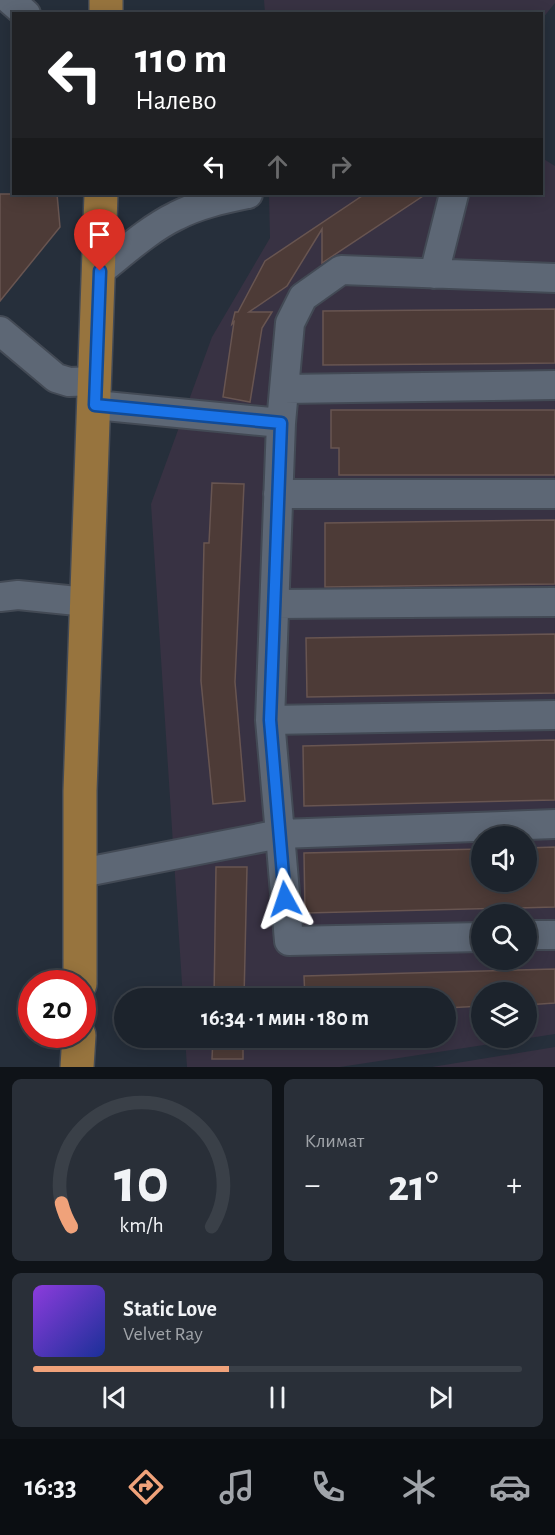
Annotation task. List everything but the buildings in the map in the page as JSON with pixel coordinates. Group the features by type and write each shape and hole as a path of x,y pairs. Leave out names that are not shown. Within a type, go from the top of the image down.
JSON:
{"main road":[{"path":"80,970 81,790 101,195"},
{"path":"77,1067 78,1048"}],"street":[{"path":"10,0 24,12"},
{"path":"100,271 158,226 176,216 210,202 244,195"},
{"path":"434,274 454,195"},
{"path":"471,937 289,942 270,720 281,423 290,323 303,297 341,270 555,279"},
{"path":"0,331 56,378 96,393 281,423"},
{"path":"284,389 555,385"},
{"path":"278,494 555,494"},
{"path":"0,597 18,595 87,602"},
{"path":"274,604 555,602"},
{"path":"270,720 555,715"},
{"path":"81,873 280,834 555,824"},
{"path":"537,935 555,935"}],"shaded area":[{"path":"264,0 555,0 543,18 543,12 265,12"},
{"path":"543,159 555,166 555,1034 537,1037 537,982 471,982 471,1047 340,1067 187,1067 186,1048 456,1048 456,988 182,988 151,504 212,337 270,238 269,195 543,195"},
{"path":"555,1047 555,1067 432,1067"}],"route":[{"path":"100,271 95,405 281,423 270,720 285,899"}]}
